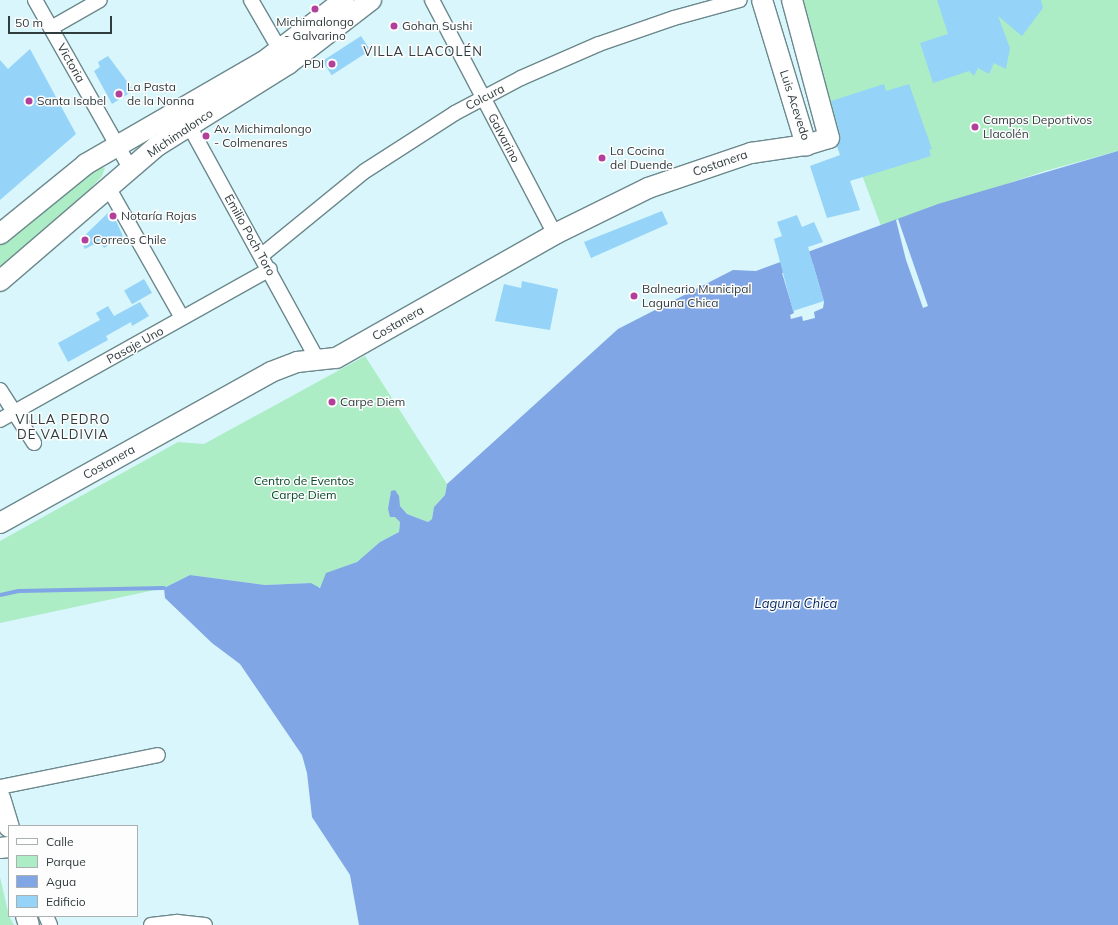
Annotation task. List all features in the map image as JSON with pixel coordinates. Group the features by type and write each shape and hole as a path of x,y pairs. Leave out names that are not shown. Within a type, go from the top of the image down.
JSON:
{"street":[{"name":"Victoria","path":"35,0 130,168"},
{"path":"51,28 100,0"},
{"path":"251,0 284,57"},
{"name":"Michimalonco","path":"284,57 344,0"},
{"name":"Michimalonco","path":"0,234 72,174 117,145 184,117 284,57 371,0"},
{"name":"Galvarino","path":"432,0 555,234"},
{"name":"Colcura","path":"262,255 364,171 427,129 483,98 599,44 674,18 740,0"},
{"name":"Luis Acevedo","path":"762,0 806,145 829,138 792,0"},
{"name":"Michimalonco","path":"0,281 130,168 184,117"},
{"name":"Emilio Poch Toro","path":"184,117 270,269 318,361"},
{"name":"Costanera","path":"0,523 271,372 297,362 336,358 555,234 662,183 751,153 806,145"},
{"path":"108,187 182,318"},
{"name":"Pasaje Uno","path":"0,420 270,269"},
{"path":"0,390 34,443"},
{"path":"0,788 158,756"},
{"path":"0,798 8,825"},
{"path":"151,925 177,922 205,925"}],"green space":[{"name":"Campos Deportivos Llacolén","path":"802,0 1118,0 1118,151 1045,171 881,226 853,151 840,155 824,103"},
{"path":"98,166 105,168 102,176 90,189 0,267 0,243"},
{"name":"Centro de Eventos Carpe Diem","path":"365,356 447,484 445,495 434,507 432,519 428,522 407,514 400,506 395,490 390,495 390,503 400,522 399,532 380,542 357,562 342,568 318,588 311,583 265,585 190,575 164,588 0,623 0,541 178,442 204,444"},
{"path":"0,877 8,917 10,917 14,925 0,925"}],"water":[{"name":"Laguna Chica","path":"1118,151 1118,925 359,925 350,875 312,817 307,773 302,755 240,664 212,643 165,598 164,588 190,575 265,585 311,583 320,588 326,573 357,562 380,542 399,532 400,522 395,517 390,517 388,509 391,491 395,490 399,496 400,506 407,514 428,522 432,519 434,507 445,495 447,484 618,329 733,270 756,271 938,204"}],"pier":[{"path":"898,219 928,306 923,308 906,260 896,220"},
{"path":"813,264 824,302 823,308 814,312 815,318 803,321 802,316 791,319 790,315 794,313 782,273"}],"building":[{"path":"937,0 1041,0 1043,8 1022,36 998,16 1010,48 1006,69 994,63 989,74 978,68 974,76 969,71 933,83 920,43 948,34"},
{"path":"361,36 370,50 332,75 322,61"},
{"name":"Santa Isabel","path":"30,49 76,134 0,200 0,60 8,69"},
{"path":"108,56 132,88 126,91 128,94 112,104 94,71 100,67 98,62"},
{"path":"884,84 886,91 909,84 932,149 929,150 931,156 850,181 860,210 827,218 810,166 840,155 837,146 840,135 831,101"},
{"path":"111,210 123,236 104,248 100,241 85,249 80,240"},
{"path":"662,211 668,224 591,258 584,242"},
{"path":"797,215 802,227 814,222 823,242 808,247 824,301 793,311 774,239 782,236 777,222"},
{"path":"144,279 152,293 132,304 124,290"},
{"path":"522,281 558,289 550,330 495,321 504,284 521,288"},
{"path":"140,302 149,316 132,326 131,322 106,336 108,340 68,362 58,343 100,320 96,313 108,306 114,316"}],"waterway":[{"path":"0,595 19,591 164,588"}],"place":[{"name":"Michimalongo - Galvarino","path":"315,9"},
{"name":"Gohan Sushi","path":"394,26"},
{"name":"PDI","path":"332,64"},
{"name":"La Pasta de la Nonna","path":"119,94"},
{"name":"Santa Isabel","path":"29,101"},
{"name":"Campos Deportivos Llacolén","path":"975,127"},
{"name":"Av. Michimalongo - Colmenares","path":"206,136"},
{"name":"La Cocina del Duende","path":"602,158"},
{"name":"Notaría Rojas","path":"113,216"},
{"name":"Correos Chile","path":"85,240"},
{"name":"Balneario Municipal Laguna Chica","path":"634,296"},
{"name":"Carpe Diem","path":"332,402"}],"district":[{"name":"VILLA LLACOLÉN","path":"423,51"},
{"name":"VILLA PEDRO DE VALDIVIA","path":"63,428"}]}
